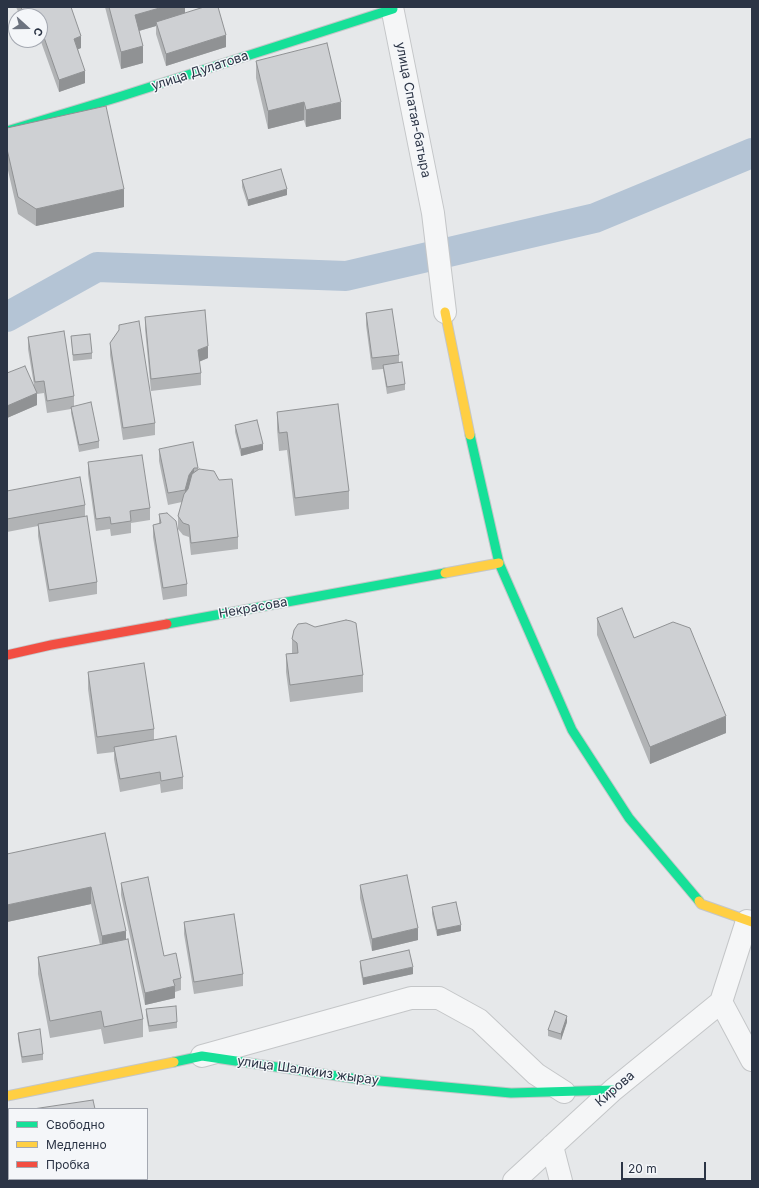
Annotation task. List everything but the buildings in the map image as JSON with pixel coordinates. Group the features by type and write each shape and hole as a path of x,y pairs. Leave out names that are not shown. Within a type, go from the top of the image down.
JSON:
{"street":[{"name":"улица Дулатова","path":"7,131 122,96 393,8"},
{"name":"улица Спатая-батыра","path":"393,8 433,213 445,312"},
{"path":"445,312 499,563 572,730 629,818 701,904 750,922 721,1002 752,1060"},
{"name":"Некрасова","path":"7,655 59,643 499,563"},
{"path":"202,1056 411,998 439,998 479,1020 536,1074 564,1092"},
{"name":"Кирова","path":"514,1181 613,1090 721,1002"},
{"name":"улица Шалкииз жырау","path":"7,1096 202,1056 358,1079 511,1093 613,1090"},
{"path":"552,1146 561,1181"}],"waterway":[{"path":"7,317 97,267 346,276 595,218 752,153"}],"traffic: fast":[{"path":"7,131 122,96 393,9"},
{"path":"470,435 499,563 572,730 629,818 699,901"},
{"path":"167,624 445,573"},
{"path":"174,1062 202,1056 358,1079 511,1093 613,1090"}],"traffic: slow":[{"path":"445,312 470,435"},
{"path":"445,573 499,563"},
{"path":"699,901 701,904 752,922"},
{"path":"7,1096 174,1062"}],"traffic: jam":[{"path":"7,655 51,645 167,624"}]}
